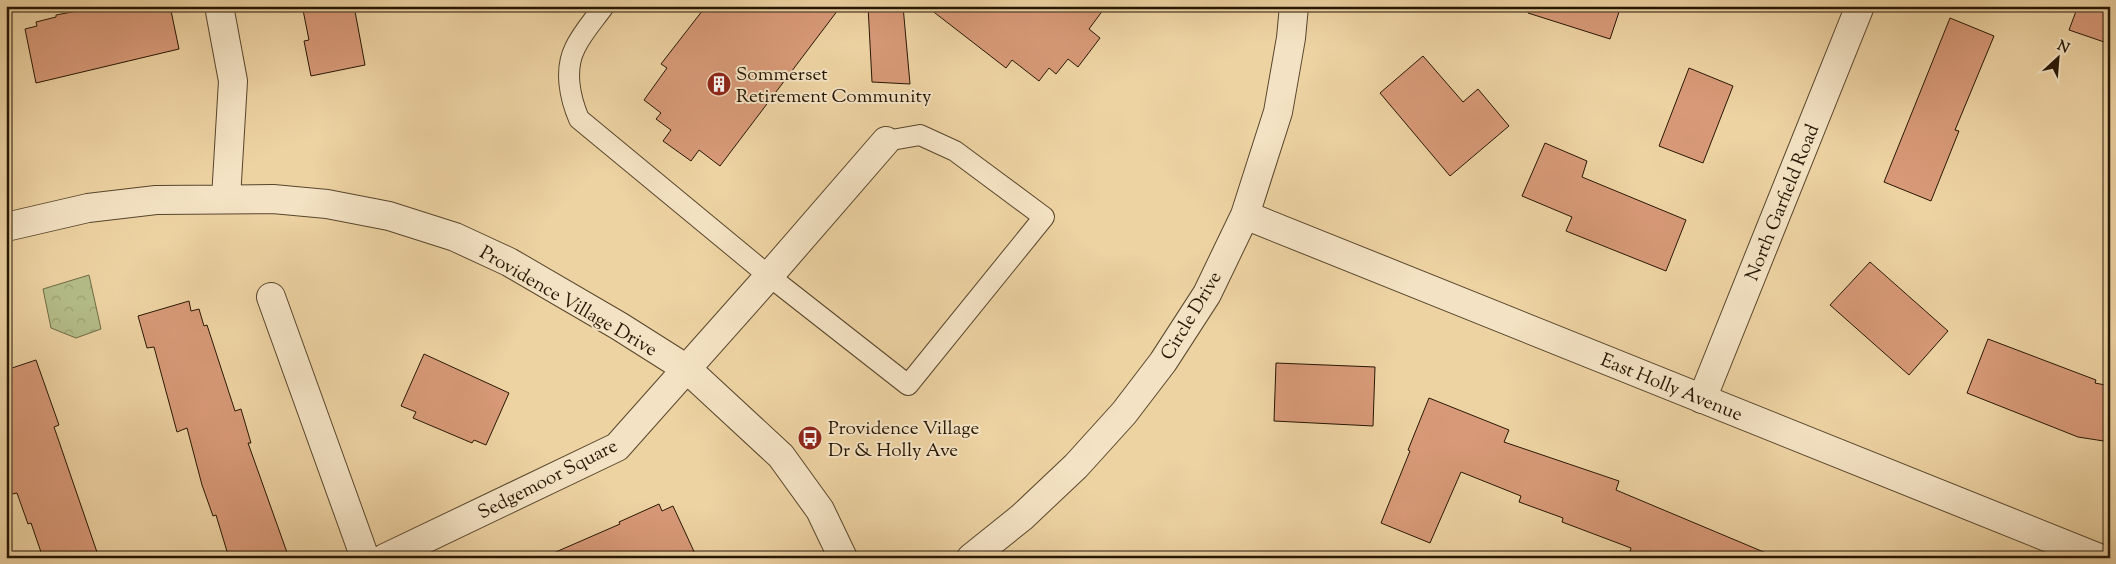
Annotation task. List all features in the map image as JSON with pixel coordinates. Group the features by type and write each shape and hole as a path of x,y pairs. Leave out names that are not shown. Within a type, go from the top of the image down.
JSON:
{"street":[{"path":"219,6 233,81 226,198"},
{"name":"Circle Drive","path":"971,558 1022,517 1076,466 1124,413 1163,362 1207,294 1245,215 1278,112 1291,38 1294,6"},
{"name":"North Garfield Road","path":"1702,399 1860,6"},
{"path":"687,369 770,276 886,140"},
{"name":"Providence Village Drive","path":"6,227 88,208 156,200 272,199 327,204 389,216 454,237 509,262 619,326 687,369 781,456 820,510 843,558"},
{"name":"East Holly Avenue","path":"1245,215 2099,558"},
{"path":"271,297 365,558"},
{"name":"Sedgemoor Square","path":"386,558 617,447 687,369"}],"lane":[{"path":"604,6 574,49 569,75 570,99 579,119 770,276 908,385 1044,217 955,151 920,135 886,140"}],"green space":[{"path":"89,275 101,329 76,338 51,328 43,289"}],"building":[{"path":"129,6 170,6 179,49 36,83 25,29 37,26 36,22 56,17 56,15 98,7 100,12"},
{"path":"323,6 354,6 365,65 311,76 304,41 309,40 303,10"},
{"name":"Sommerset Retirement Community","path":"706,6 841,6 720,166 699,150 691,161 663,141 671,130 656,119 661,113 644,100 667,68 661,64"},
{"name":"Sommerset Retirement Community","path":"868,6 903,6 910,84 872,82"},
{"name":"Sommerset Retirement Community","path":"926,6 1106,6 1089,29 1100,38 1078,67 1068,59 1056,74 1049,68 1039,81 1012,60 1006,68"},
{"path":"1529,6 1621,6 1610,39 1528,13"},
{"path":"2078,6 2110,6 2110,44 2069,30"},
{"path":"1950,18 1994,36 1955,130 1959,131 1931,201 1884,182"},
{"path":"1423,56 1463,102 1478,89 1509,126 1450,176 1380,93"},
{"path":"1689,68 1733,86 1703,163 1659,146"},
{"path":"1545,143 1587,161 1582,177 1686,220 1666,271 1566,231 1572,217 1522,196"},
{"path":"1870,262 1948,331 1909,375 1830,305"},
{"path":"189,301 191,311 199,309 204,326 207,325 235,411 241,409 251,443 248,443 289,558 229,558 216,515 213,516 202,485 187,428 177,432 154,347 147,348 138,316"},
{"path":"1988,339 2096,380 2095,383 2110,386 2110,442 2078,437 1967,393"},
{"path":"424,354 509,393 486,445 474,440 472,443 413,418 416,412 401,406"},
{"path":"36,360 59,425 54,427 99,558 43,558 31,523 28,524 17,493 12,494 6,476 6,370"},
{"path":"1276,363 1375,367 1373,426 1274,421"},
{"path":"1429,398 1509,430 1504,442 1619,481 1616,490 1778,558 1628,558 1631,548 1562,522 1563,518 1519,502 1521,496 1461,472 1430,543 1381,523"},
{"path":"659,504 662,511 673,506 697,558 542,558 620,524 619,522"}],"place":[{"name":"Sommerset Retirement Community","path":"719,84"},
{"name":"Providence Village Dr & Holly Ave","path":"810,438"}]}
